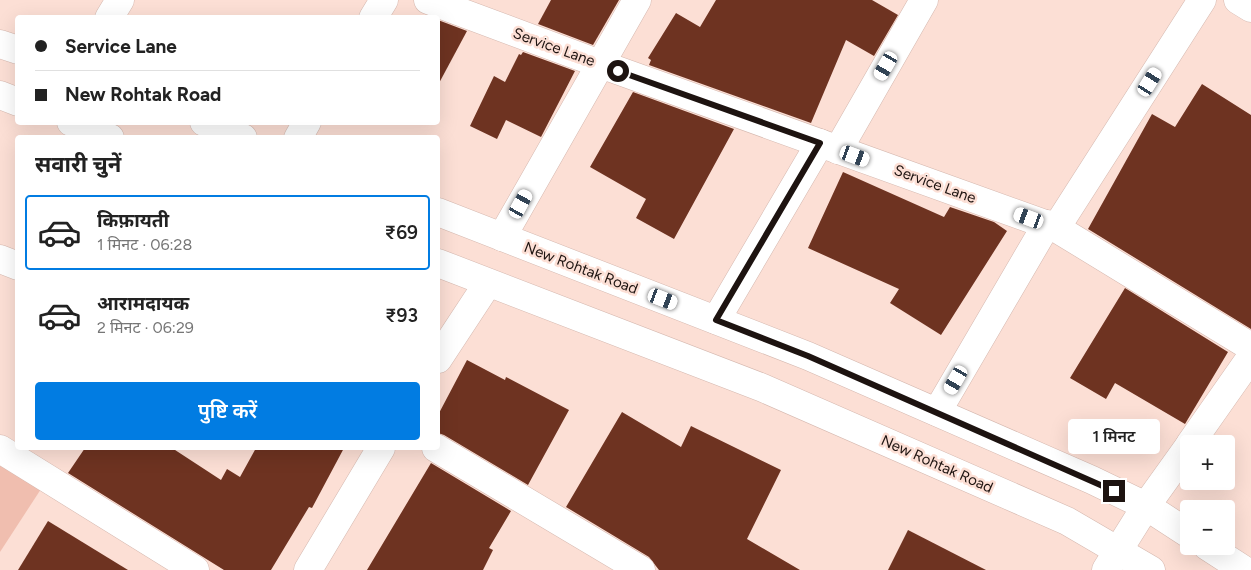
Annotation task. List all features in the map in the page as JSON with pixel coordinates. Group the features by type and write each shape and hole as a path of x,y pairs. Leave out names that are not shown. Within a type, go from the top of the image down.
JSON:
{"street":[{"path":"111,15 120,0"},
{"path":"375,15 384,0"},
{"name":"Service Lane","path":"428,0 600,64 1051,226 1251,347"},
{"path":"502,237 637,0"},
{"path":"716,320 924,0"},
{"path":"937,412 1051,226 1202,0"},
{"path":"1238,0 1251,8"},
{"path":"0,44 15,49"},
{"path":"0,95 15,101"},
{"path":"78,125 103,135"},
{"path":"211,125 236,135"},
{"name":"New Rohtak Road","path":"440,213 808,356 1092,480 1146,506 1180,528"},
{"path":"0,259 15,265"},
{"name":"New Rohtak Road","path":"440,264 763,388 1066,521 1112,560 1151,570"},
{"path":"440,356 488,283"},
{"path":"1196,435 1251,356"},
{"path":"0,449 194,570"},
{"path":"308,570 379,450"},
{"path":"439,450 641,570"},
{"path":"1112,560 1146,506 1180,458"},
{"path":"1222,555 1244,570"}],"shaded area":[{"path":"0,464 41,489 0,552"}],"building":[{"path":"551,0 619,0 593,45 538,24"},
{"path":"716,0 872,0 898,15 874,56 846,40 811,123 649,65 651,60 648,58 676,13 700,27"},
{"path":"440,21 467,31 440,81"},
{"path":"523,52 575,71 541,137 506,120 497,139 470,126 494,76 505,82 519,54 521,55"},
{"path":"1202,84 1251,115 1251,329 1088,229 1152,114 1175,127"},
{"path":"633,92 734,129 674,239 636,218 646,199 590,167"},
{"path":"843,172 944,217 950,207 994,222 1007,231 941,335 890,303 899,289 808,248"},
{"path":"1125,288 1228,352 1185,424 1115,383 1106,399 1070,378"},
{"path":"467,360 505,380 506,377 569,410 528,485 440,434 440,411"},
{"path":"622,412 681,447 691,426 781,470 747,539 800,570 659,570 649,557 566,507"},
{"path":"84,450 175,450 221,480 227,469 240,477 255,450 343,450 312,508 309,507 271,570 224,570 68,473"},
{"path":"431,463 511,511 489,548 493,550 483,570 367,570"},
{"path":"48,521 128,570 18,570"},
{"path":"908,530 986,570 888,570"}],"route":[{"path":"618,71 820,143 716,320 808,356 1114,491"}]}
